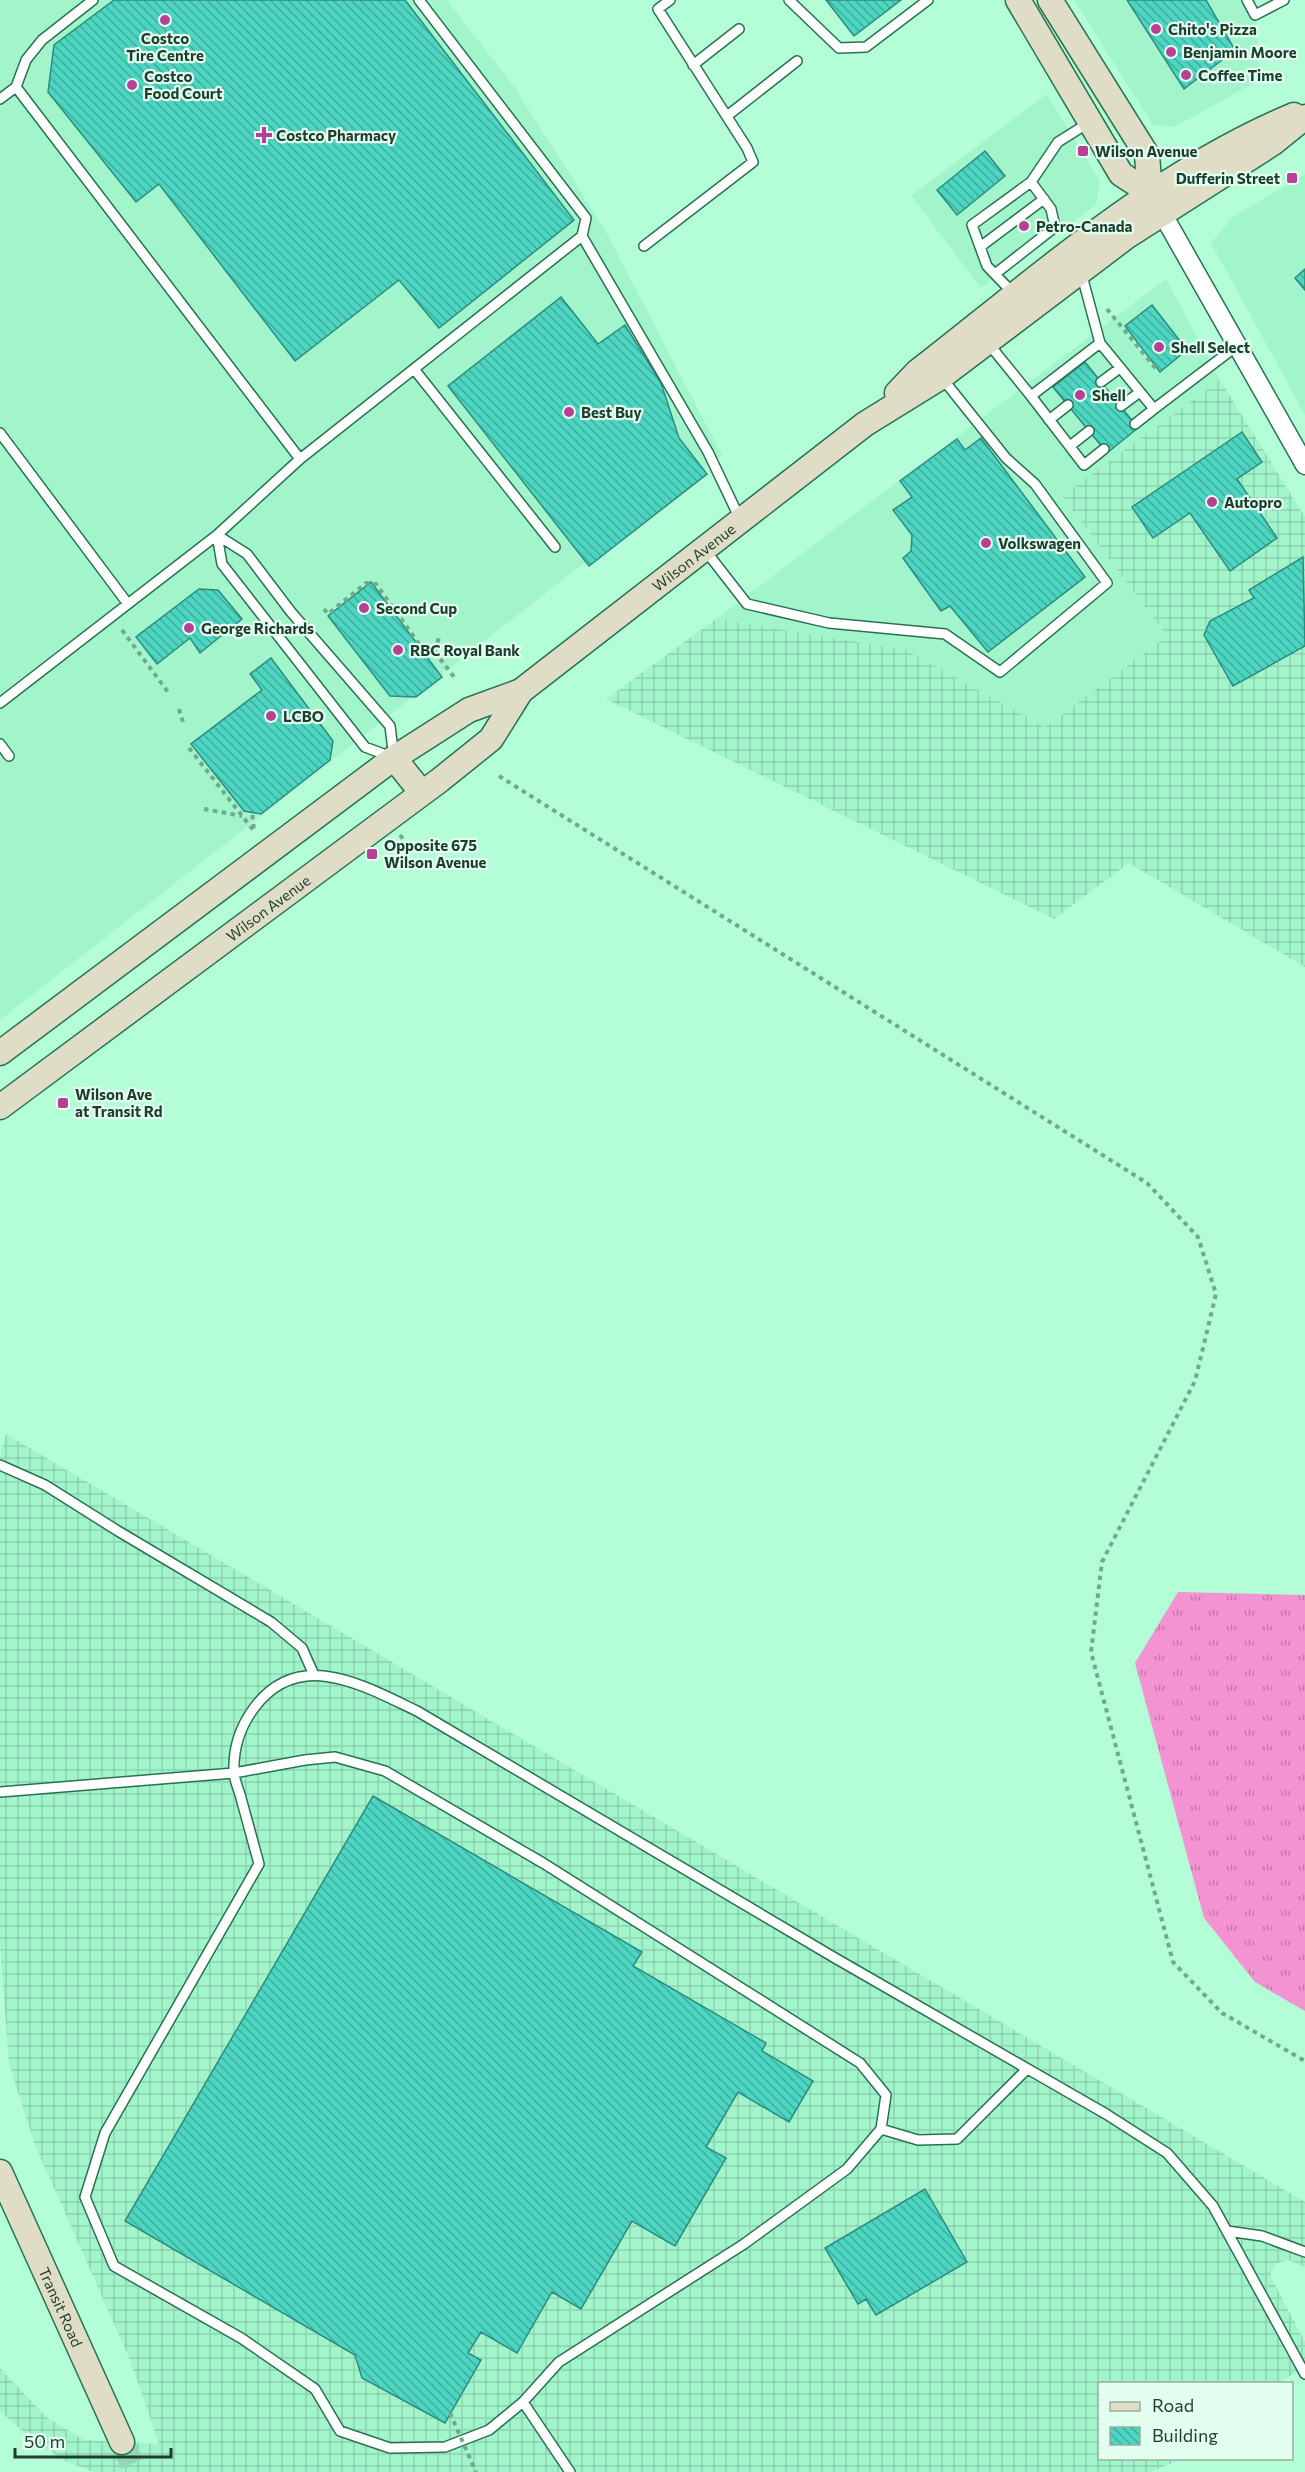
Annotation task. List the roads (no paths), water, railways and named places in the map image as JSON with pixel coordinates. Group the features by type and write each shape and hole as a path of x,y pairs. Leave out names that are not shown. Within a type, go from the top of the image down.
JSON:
{"main road":[{"path":"1018,0 1121,174 1156,203"},
{"path":"1050,0 1147,155 1156,203"},
{"name":"Wilson Avenue","path":"866,424 917,372 1015,296 1156,203 1261,129 1305,111"},
{"name":"Wilson Avenue","path":"0,1053 394,758 469,710 520,691 866,424 941,377 1081,272 1126,237 1156,203 1273,143 1305,117"},
{"name":"Wilson Avenue","path":"0,1107 422,793 491,739 520,691"},
{"path":"394,758 422,793"},
{"name":"Transit Road","path":"0,2172 122,2442"}],"street":[{"path":"1156,203 1305,465"}],"lane":[{"path":"0,99 16,87 26,60 42,40 93,0"},
{"path":"0,703 217,536 300,459 582,236 586,218 419,0"},
{"path":"644,246 753,162 747,148 658,9 670,0"},
{"path":"789,0 838,48 866,47 928,0"},
{"path":"1247,0 1255,15 1284,0"},
{"path":"693,65 739,29"},
{"path":"727,116 797,61"},
{"path":"16,87 300,459"},
{"path":"1015,296 987,266 972,225 1031,182 1058,142 1090,122"},
{"path":"995,274 1055,227 1051,209 1031,182"},
{"path":"980,247 1044,199"},
{"path":"582,236 708,453 740,520"},
{"path":"1081,272 1100,343 1154,409"},
{"path":"987,343 1084,465 1104,449"},
{"path":"1031,396 1100,343"},
{"path":"1135,424 1238,345"},
{"path":"1101,382 1120,368"},
{"path":"414,369 555,547"},
{"path":"704,548 747,604 829,624 945,634 1000,672 1107,583 1035,484 1006,458 941,377"},
{"path":"1120,406 1140,392"},
{"path":"1049,420 1068,405"},
{"path":"1070,446 1089,431"},
{"path":"0,433 128,604"},
{"path":"217,536 247,554 291,612 390,726 394,758 365,747 222,564 217,536"},
{"path":"0,744 9,756"},
{"path":"0,1466 45,1485 118,1532 271,1622 302,1648 314,1675"},
{"path":"0,1792 234,1773 304,1760 335,1757 385,1771 543,1863 860,2063 886,2095 881,2129 847,2169 744,2244 560,2362 523,2402 489,2430 445,2447 390,2448 340,2431 315,2389 241,2338 114,2266 86,2197 105,2133 259,1864 234,1773 237,1739 250,1713 266,1692 293,1678 322,1674 354,1682 417,1711 1106,2114 1167,2153 1213,2206 1305,2373"},
{"path":"881,2129 918,2140 957,2139 1027,2069"},
{"path":"1227,2231 1262,2236 1305,2252"},
{"path":"523,2402 570,2472"}],"tunnel":[{"path":"122,2442 136,2472"}],"place":[{"name":"Costco Tire Centre","path":"165,20"},
{"name":"Chito's Pizza","path":"1156,29"},
{"name":"Benjamin Moore","path":"1171,52"},
{"name":"Coffee Time","path":"1186,75"},
{"name":"Costco Food Court","path":"132,85"},
{"name":"Costco Pharmacy","path":"264,135"},
{"name":"Wilson Avenue","path":"1083,151"},
{"name":"Dufferin Street","path":"1292,178"},
{"name":"Petro-Canada","path":"1024,226"},
{"name":"Shell Select","path":"1159,347"},
{"name":"Shell","path":"1080,395"},
{"name":"Best Buy","path":"569,412"},
{"name":"Autopro","path":"1212,502"},
{"name":"Volkswagen","path":"986,543"},
{"name":"Second Cup","path":"364,608"},
{"name":"George Richards","path":"189,628"},
{"name":"RBC Royal Bank","path":"398,650"},
{"name":"LCBO","path":"271,716"},
{"name":"Opposite 675 Wilson Avenue","path":"372,854"},
{"name":"Wilson Ave at Transit Rd","path":"63,1103"}]}
